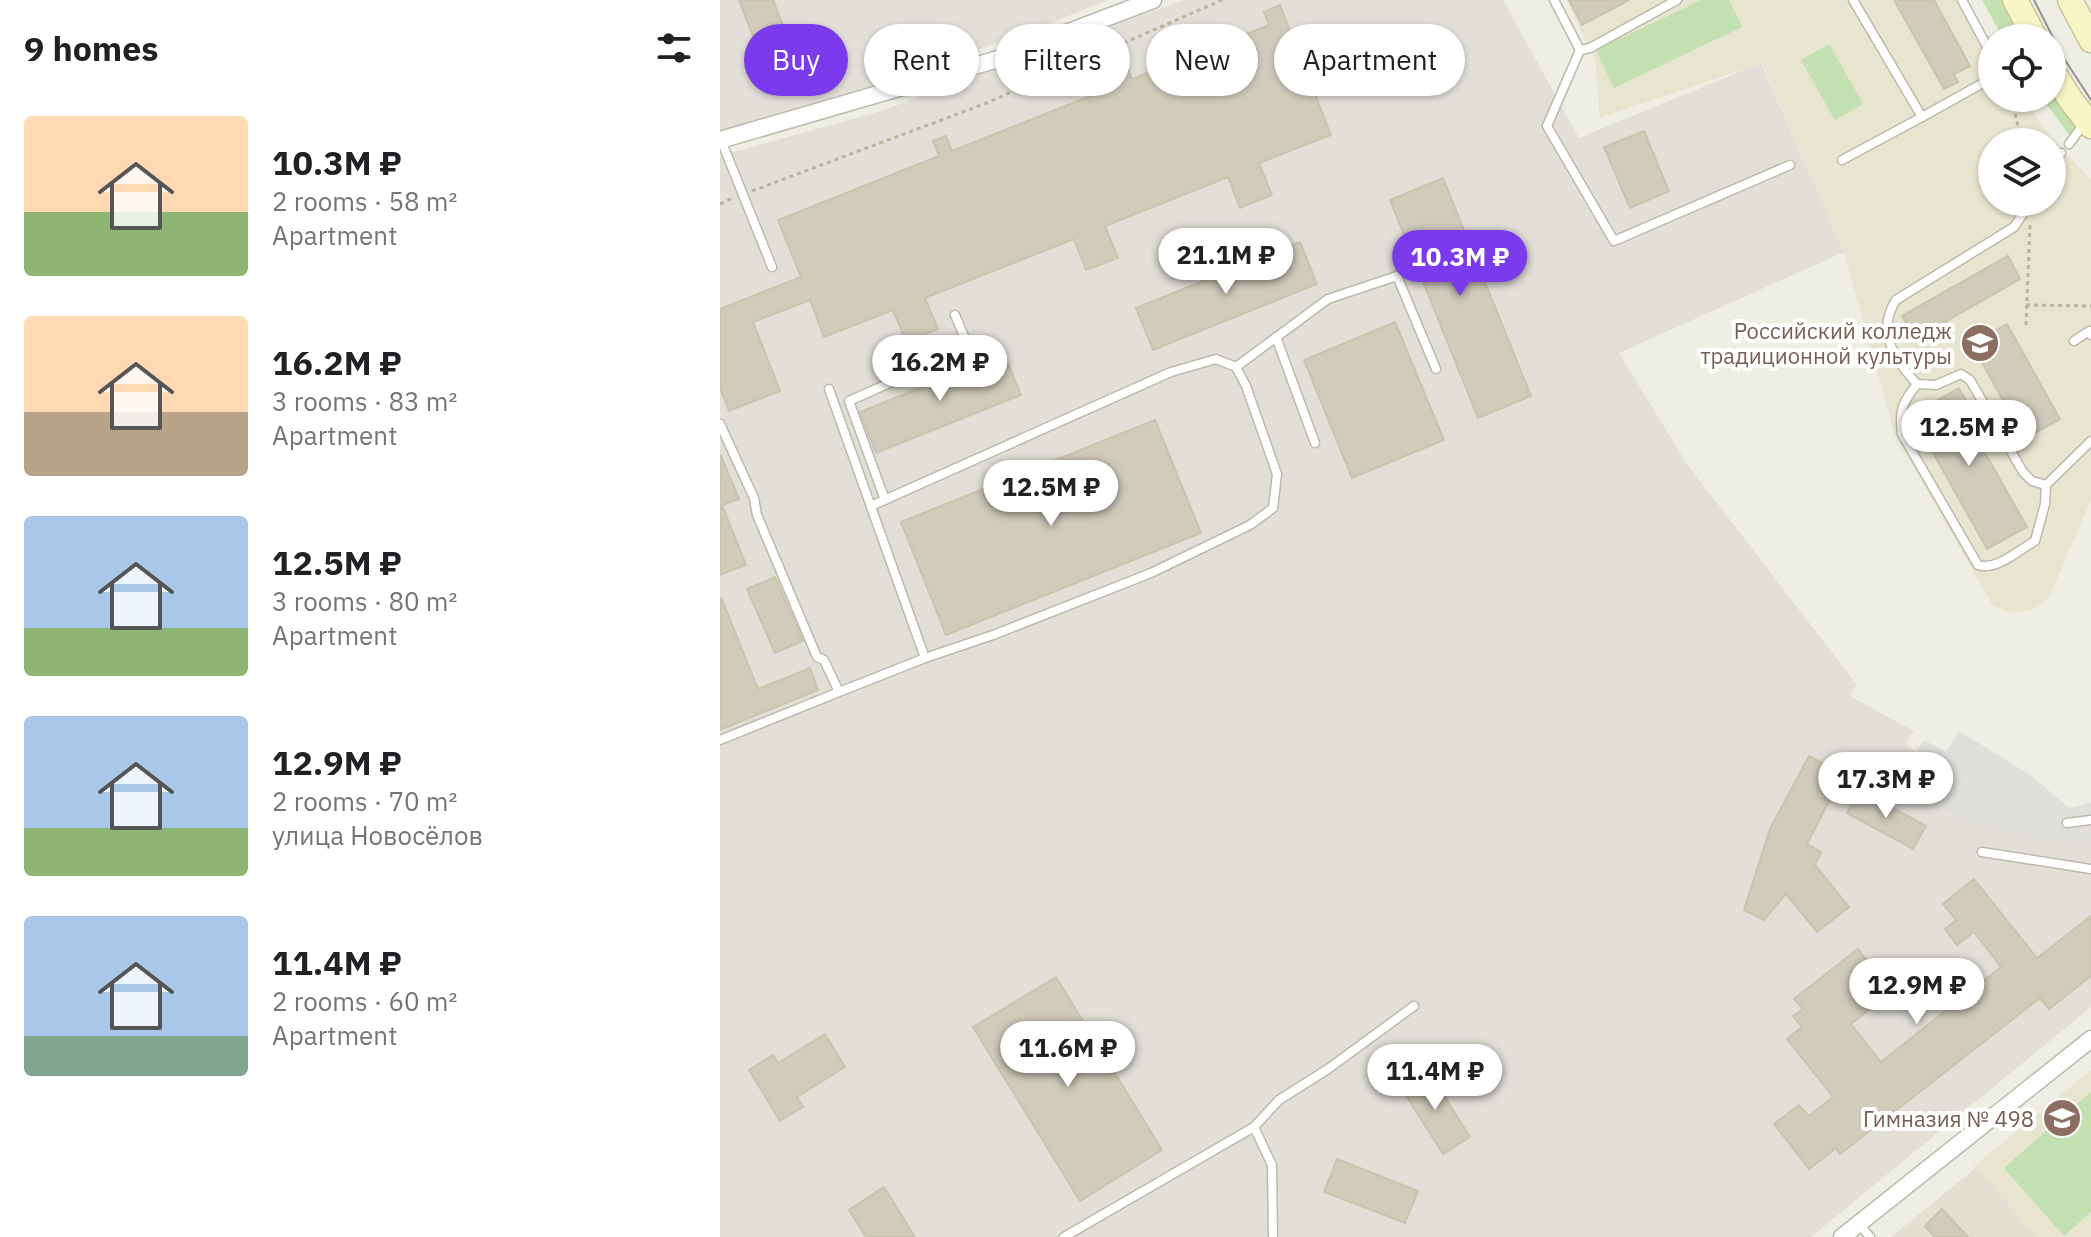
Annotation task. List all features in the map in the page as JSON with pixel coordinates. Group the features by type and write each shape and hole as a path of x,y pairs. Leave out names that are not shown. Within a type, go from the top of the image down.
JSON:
{"main road":[{"path":"2015,0 2028,24"},
{"path":"2070,0 2091,40"},
{"path":"2066,91 2088,123"}],"street":[{"path":"720,140 995,60 1153,0"},
{"path":"1842,1237 1865,1230 2091,1039"}],"lane":[{"path":"1554,0 1580,50"},
{"path":"1580,50 1590,48 1677,0"},
{"path":"1853,0 1922,117"},
{"path":"1962,0 1978,30"},
{"path":"1580,50 1547,126 1614,241 1790,165"},
{"path":"1842,160 1978,86"},
{"path":"2069,144 2088,123"},
{"path":"720,140 772,267"},
{"path":"2021,216 2014,227 1896,300 1886,315 1887,336 1904,370 1917,384 1936,385 1961,374 1970,380 2023,472 2032,481 2046,485"},
{"path":"1236,367 1328,299 1397,276 1436,369"},
{"path":"885,500 849,401 969,348 955,315"},
{"path":"2074,341 2089,331 2091,335"},
{"path":"1276,337 1315,443"},
{"path":"720,740 1151,573 1250,525 1273,508 1277,474 1246,386 1236,367 1216,359 1171,372 871,506"},
{"path":"1917,384 1904,400 1900,418 1902,434 1978,565 1985,568 2035,541 2045,504 2046,485 2091,441"},
{"path":"829,389 925,658"},
{"path":"720,424 754,498 757,515 817,657 824,660 839,692"},
{"path":"2067,823 2091,820"},
{"path":"1982,852 2091,869"},
{"path":"1064,1237 1254,1127 1279,1100 1328,1069 1414,1006"},
{"path":"1254,1127 1272,1165 1273,1237"}],"path":[{"path":"720,204 984,104 1222,0"},
{"path":"2026,325 2030,216"},
{"path":"2026,305 2091,306"}],"shaded area":[{"path":"720,0 1108,0 1048,24 995,24 995,43 979,49 979,24 864,24 864,88 848,94 848,24 744,24 744,96 841,96 720,133"},
{"path":"1184,0 1503,0 1579,138 1761,63 1844,252 1619,353 1687,464 1857,685 1850,696 1914,731 1906,744 1916,752 1894,787 1954,817 2031,837 2091,843 2091,1007 1811,1237 720,1237 720,156 881,111 922,96 979,96 979,75 995,69 995,96 1130,96 1130,24 1118,24"},
{"name":"Российский колледж традиционной культуры","path":"1566,0 1967,0 1980,24 1978,112 2033,112 2044,128 1978,128 1978,216 2066,216 2066,153 2091,180 2091,500 2048,599 2032,610 2013,613 1993,606 1895,435 1844,252 1762,63 1600,118 1595,59"},
{"path":"1959,731 2032,776 2069,808 2091,803 2091,843 2031,837 1954,817 1894,786 1924,740 1946,752"},
{"name":"Гимназия № 498","path":"2091,1070 2091,1237 2037,1237 1974,1166"},
{"name":"Гимназия № 498","path":"2091,1074 2091,1237 1891,1237"}],"green space":[{"path":"1701,0 1729,0 1742,27 1614,88 1596,50"},
{"path":"1982,0 2003,0 2015,24 1995,24"},
{"path":"1829,44 1863,104 1835,120 1801,60"},
{"path":"2052,112 2065,112 2075,125 2070,136"},
{"path":"2091,1092 2091,1212 2064,1236 2004,1168"}],"building":[{"path":"739,0 773,0 782,24 748,24"},
{"path":"1569,0 1629,0 1582,25"},
{"path":"1894,0 1934,0 1970,66 1954,74 1958,82 1944,89"},
{"path":"1280,5 1287,24 1274,24 1274,96 1316,96 1331,135 1259,163 1272,195 1240,208 1228,177 1105,226 1118,258 1086,270 1074,239 925,298 938,329 906,341 893,310 824,337 810,300 753,322 780,391 729,411 720,388 720,309 801,277 778,220 939,156 933,141 946,136 952,151 1090,96 1130,96 1130,74 1132,79 1146,73 1146,96 1258,96 1258,29 1269,25 1264,12"},
{"path":"1644,131 1669,191 1630,208 1604,147"},
{"path":"1443,178 1531,396 1478,418 1390,200"},
{"path":"1300,242 1317,284 1153,350 1136,308"},
{"path":"2008,256 2020,279 1915,339 1902,316"},
{"path":"1395,322 1444,440 1352,478 1304,360"},
{"path":"2007,324 2060,419 2024,439 1972,344"},
{"path":"1004,354 1021,395 876,453 860,412"},
{"path":"1959,388 1975,417 1967,421 2027,527 1987,549 1912,415"},
{"path":"1155,420 1201,533 946,635 901,522"},
{"path":"720,454 739,499 722,505 746,565 720,575"},
{"path":"775,577 803,641 775,653 747,589"},
{"path":"721,597 758,689 810,668 818,690 720,730"},
{"path":"1809,756 1843,774 1807,844 1821,852 1815,865 1849,907 1817,932 1786,894 1764,920 1744,910 1770,829"},
{"path":"1860,790 1926,826 1913,849 1847,813"},
{"path":"1974,879 2037,958 2091,916 2091,976 2049,1009 2040,998 1840,1154 1836,1148 1809,1169 1774,1124 1799,1105 1809,1116 1833,1097 1787,1039 1802,1027 1793,1016 1803,1009 1794,999 1858,949 1891,992 1851,1024 1881,1062 2001,967 1974,932 1957,945 1945,929 1956,920 1943,904"},
{"path":"1056,977 1162,1150 1080,1201 973,1027"},
{"path":"825,1034 845,1067 797,1097 803,1107 780,1121 749,1070 773,1055 778,1063"},
{"path":"1427,1069 1470,1137 1443,1154 1400,1086"},
{"path":"1337,1159 1418,1191 1405,1223 1324,1192"},
{"path":"884,1187 915,1237 866,1237 849,1210"},
{"path":"1942,1209 1968,1237 1935,1237 1925,1226"}],"tram line":[{"path":"2034,0 2063,57 2091,100"}],"place":[{"name":"Российский колледж традиционной культуры","path":"1980,343"},
{"name":"Гимназия № 498","path":"2062,1118"}]}
